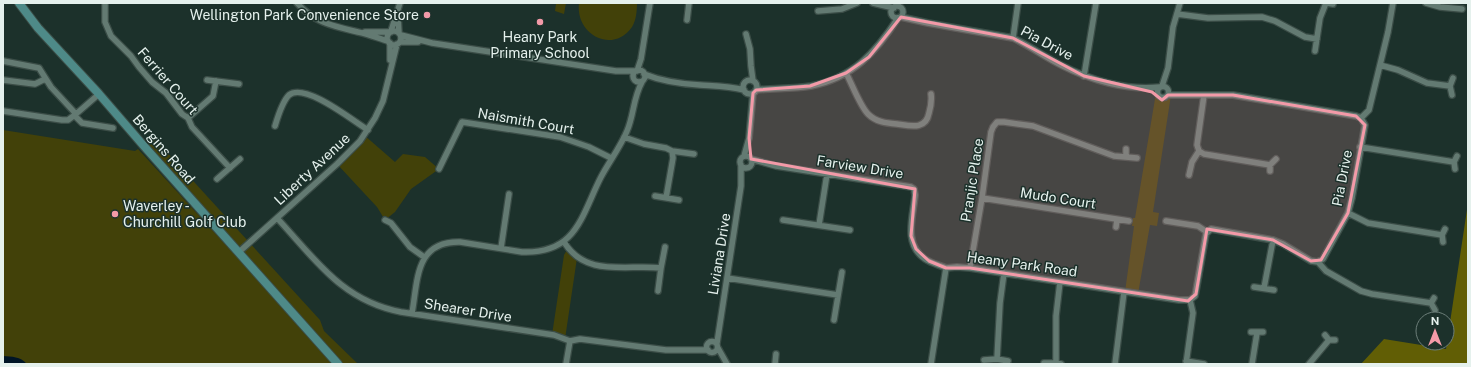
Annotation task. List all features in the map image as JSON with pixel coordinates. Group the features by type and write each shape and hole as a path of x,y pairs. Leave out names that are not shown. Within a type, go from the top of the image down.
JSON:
{"main road":[{"name":"Bergins Road","path":"19,3 38,28 99,94 162,167 338,364"}],"street":[{"name":"Ferrier Court","path":"105,3 105,22 111,36 131,56 152,82 166,93 182,114 188,118 192,127 230,168"},
{"path":"297,3 308,14 321,22 341,29 358,32 389,42 427,42"},
{"path":"389,42 388,35 391,32 400,3"},
{"path":"635,97 642,81 645,78 640,72 650,3"},
{"path":"687,20 689,3"},
{"path":"818,11 842,8 858,3"},
{"path":"873,3 880,6 898,8"},
{"path":"1013,38 1018,3"},
{"path":"1084,76 1096,3"},
{"path":"1168,91 1168,68 1173,27 1180,3"},
{"path":"1315,52 1320,18 1326,3 1333,4"},
{"path":"1168,91 1194,95 1233,95 1352,115 1361,118 1369,110 1388,32 1393,3"},
{"path":"1426,3 1440,7 1462,9"},
{"path":"358,32 394,31 427,42 616,71 640,72 664,80 699,85 750,87 810,86 834,79 846,73 869,57 900,17 898,8"},
{"path":"888,32 898,8"},
{"name":"Pia Drive","path":"923,22 898,8 895,18 900,17 923,22 1013,38 1060,65 1084,76 1104,82 1134,87 1158,94 1162,97 1168,91"},
{"path":"398,11 400,34 398,43"},
{"path":"1177,14 1208,18 1262,17 1280,23 1304,37 1317,39"},
{"path":"746,34 750,49 748,158"},
{"name":"Liberty Avenue","path":"389,42 390,68"},
{"name":"Liberty Avenue","path":"239,252 349,153 368,130 383,101 390,68 398,43"},
{"path":"3,61 36,66 40,69 51,87 82,123 113,128"},
{"path":"1380,65 1398,70 1427,83 1450,86"},
{"path":"1158,94 1158,90 1161,87 1168,68"},
{"path":"616,71 638,83 642,81 664,80"},
{"path":"412,313 418,274 424,257 436,247 450,242 460,242 522,252 542,251 564,242 579,225 611,158 624,137 631,120 635,97 634,80 632,75 640,72"},
{"path":"846,73 867,114 885,123 917,126 924,124 928,118 932,102 930,94"},
{"path":"1452,95 1450,86 1453,78"},
{"path":"3,80 35,84 45,79"},
{"path":"207,80 239,84"},
{"path":"188,118 213,96 216,81"},
{"path":"1161,87 1166,86 1168,91"},
{"name":"Pia Drive","path":"1134,87 1161,87"},
{"path":"274,126 289,96 293,93 303,92 318,98 368,130"},
{"path":"3,111 68,120 99,94"},
{"path":"1204,95 1197,145 1199,151 1204,154 1270,165"},
{"name":"Pia Drive","path":"1318,262 1324,257 1348,213 1352,198 1364,125 1361,118"},
{"name":"Naismith Court","path":"439,169 462,122 560,137 589,147 611,158"},
{"name":"Pranjic Place","path":"970,268 992,130 995,124 999,122 1038,128 1108,154 1137,158"},
{"path":"624,137 672,151 694,154"},
{"path":"1360,147 1454,162"},
{"path":"1126,149 1126,157"},
{"path":"666,198 673,158 672,151"},
{"path":"1189,175 1192,162 1199,151"},
{"path":"1455,169 1454,162 1457,156"},
{"name":"Liviana Drive","path":"712,347 719,326 741,186 740,160 748,158 749,166 741,186"},
{"name":"Farview Drive","path":"748,158 776,166 913,188 915,195 910,230 913,243 924,258 946,268"},
{"path":"217,180 240,159"},
{"path":"1270,172 1270,165 1276,159"},
{"name":"Farview Drive","path":"741,165 744,167 776,166"},
{"path":"819,225 827,174"},
{"path":"501,248 509,194"},
{"path":"655,196 679,200"},
{"name":"Mudo Court","path":"982,198 1129,222"},
{"path":"1348,213 1368,223 1442,235"},
{"name":"Shearer Drive","path":"277,218 328,274 348,291 378,306 396,311 554,335 570,341 580,339 666,350 712,347"},
{"path":"385,220 391,223 410,247 424,257"},
{"path":"783,220 850,230"},
{"path":"1116,227 1117,220"},
{"path":"1166,221 1198,226 1207,232"},
{"path":"1204,364 1186,363 1193,313 1190,300 1194,298 1196,294 1205,237 1207,232 1211,229 1274,240 1311,261 1318,262 1326,271 1361,291 1372,294 1432,301 1435,310"},
{"path":"1443,242 1442,235 1445,229"},
{"path":"1264,288 1274,240"},
{"path":"564,242 573,254 587,263 623,268 643,266 661,268"},
{"path":"658,291 664,247"},
{"name":"Heany Park Road","path":"931,364 946,268 970,268 1124,292 1186,301 1190,300"},
{"path":"834,320 842,272"},
{"path":"997,358 1000,303 1004,273"},
{"path":"727,278 838,295"},
{"path":"1044,364 1059,363 1056,316 1060,282"},
{"path":"1254,287 1274,290"},
{"path":"1115,364 1124,292"},
{"path":"1252,364 1257,332"},
{"path":"1309,364 1330,338"},
{"path":"566,364 570,341"},
{"path":"712,347 727,364"},
{"path":"775,364 776,354"},
{"path":"984,360 997,358 1008,361"}],"highlighted area":[{"path":"901,17 1013,38 1084,76 1152,92 1162,100 1168,95 1233,95 1356,116 1365,125 1348,213 1321,260 1311,261 1273,240 1207,229 1196,294 1188,301 970,268 946,268 929,261 916,249 911,236 915,189 751,159 749,138 753,93 756,90 810,86 846,73 869,57"}],"shaded area":[{"path":"557,3 566,3 564,14 555,11"},
{"path":"579,3 637,3 634,22 632,27 624,35 615,39 605,40 596,37 589,32 583,24 579,14"},
{"path":"1156,93 1163,97 1171,95 1153,212 1159,213 1157,226 1150,225 1138,294 1125,292 1134,226 1132,226 1133,218 1135,218"},
{"path":"3,130 135,151 138,149 335,364 3,364"},
{"path":"364,135 395,162 403,154 425,157 439,169 411,189 395,212 385,220 377,207 337,164"},
{"path":"153,137 320,320 324,331 358,364 338,364 143,145"},
{"path":"1468,203 1468,364 1361,364 1384,339 1415,344 1415,351 1455,351 1455,311 1452,311"},
{"path":"568,248 577,258 565,339 552,335 564,255"}],"water":[{"path":"3,356 19,358 27,364 3,364"}],"place":[{"name":"Wellington Park Convenience Store","path":"427,15"},
{"name":"Heany Park Primary School","path":"540,22"},
{"name":"Waverley - Churchill Golf Club","path":"115,214"}]}
